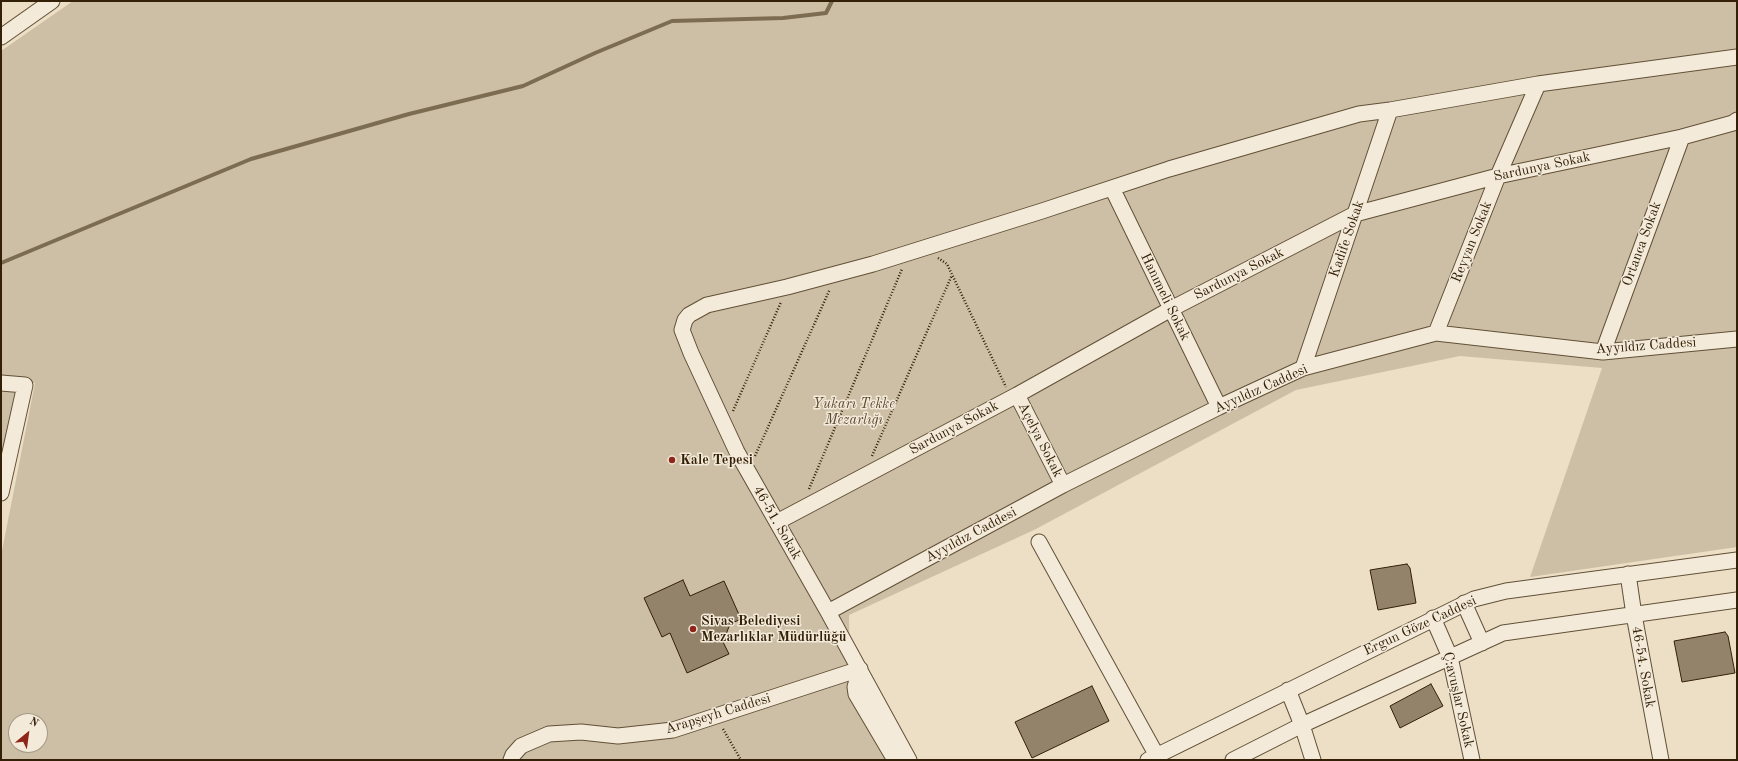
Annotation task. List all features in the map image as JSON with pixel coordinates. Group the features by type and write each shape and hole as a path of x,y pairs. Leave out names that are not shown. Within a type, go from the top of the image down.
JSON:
{"street":[{"path":"1,37 52,1"},
{"path":"787,287 913,252 1176,166 1359,114 1538,84 1737,57"},
{"name":"Reyyan Sokak","path":"1436,334 1498,176 1538,84"},
{"name":"Kadife Sokak","path":"1303,368 1390,110"},
{"name":"Sardunya Sokak","path":"777,522 1014,397 1171,309 1355,214 1498,176 1682,136 1733,123 1737,120"},
{"name":"Ortanca Sokak","path":"1603,352 1682,136"},
{"name":"Hanımeli Sokak","path":"1112,188 1219,406"},
{"name":"46-51. Sokak","path":"787,287 698,308 685,320 682,330 691,353 748,471 860,669 909,760"},
{"name":"Ayyıldız Caddesi","path":"828,612 1063,485 1219,406 1303,368 1436,334 1603,352 1737,339"},
{"path":"1,383 25,385 1,493"},
{"name":"Açelya Sokak","path":"1014,397 1063,485"},
{"path":"1039,542 1152,758"},
{"name":"Ergun Göze Caddesi","path":"1152,758 1433,618 1464,603 1481,597 1506,591 1737,560"},
{"name":"46-54. Sokak","path":"1628,574 1634,616 1661,760"},
{"path":"1233,760 1302,725 1503,633 1634,616 1737,600"},
{"path":"1464,603 1482,643"},
{"name":"Ç:avuşlar Sokak","path":"1433,618 1450,657 1472,760"},
{"path":"860,669 855,687 856,694 895,760"},
{"name":"Arapşeyh Caddesi","path":"511,760 513,755 521,746 549,734 581,732 618,736 673,730 860,669"},
{"path":"1288,690 1302,725 1313,760"}],"path":[{"path":"800,510 913,252 943,260 1014,397"},
{"path":"748,471 836,274"},
{"path":"863,476 952,275"},
{"path":"726,427 787,287"},
{"path":"716,716 741,760"}],"green space":[{"name":"Yukarı Tekke Mezarlığı","path":"73,1 1737,1 1737,547 1530,577 1602,368 1460,356 1296,390 1034,530 849,615 850,692 887,760 1,760 1,556 35,383 1,379 1,51"},
{"path":"1,390 16,391 1,472"}],"building":[{"path":"1407,564 1410,568 1416,603 1378,610 1370,570"},
{"name":"Sivas Belediyesi Mezarlıklar Müdürlüğü","path":"683,580 690,596 724,581 741,619 730,624 723,642 729,654 687,673 670,633 662,637 644,598"},
{"path":"1725,632 1728,636 1735,673 1682,682 1674,641"},
{"path":"1431,684 1443,706 1400,728 1390,706"},
{"path":"1092,686 1109,721 1032,758 1015,722"}],"waterway":[{"path":"1,263 251,159 409,114 523,86 595,53 672,21 783,18 826,13 832,1"}],"place":[{"name":"Kale Tepesi","path":"672,460"},
{"name":"Sivas Belediyesi Mezarlıklar Müdürlüğü","path":"693,629"}]}
